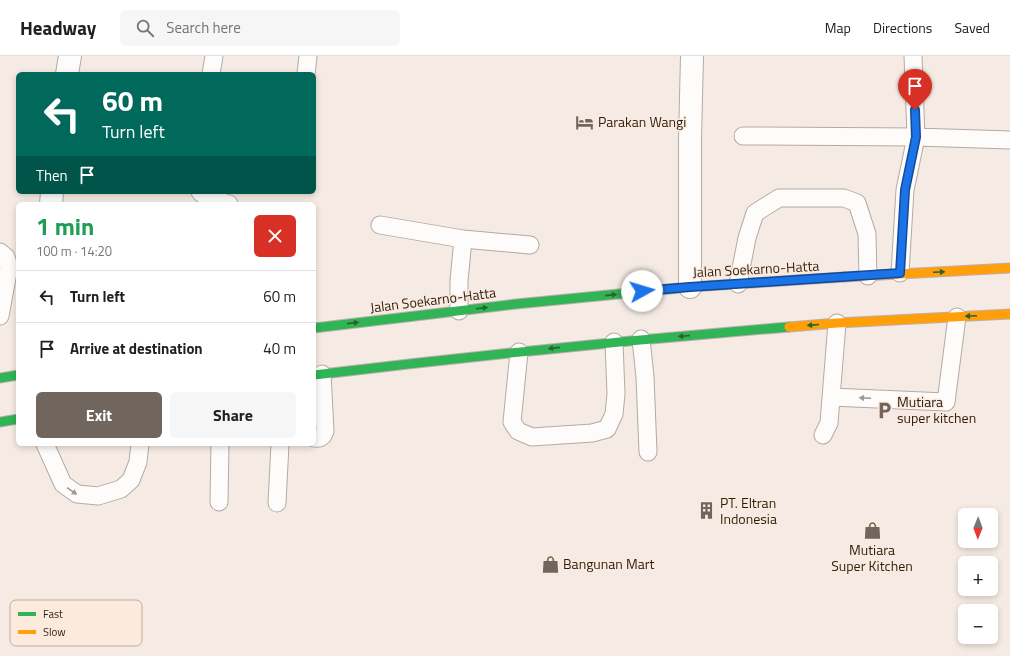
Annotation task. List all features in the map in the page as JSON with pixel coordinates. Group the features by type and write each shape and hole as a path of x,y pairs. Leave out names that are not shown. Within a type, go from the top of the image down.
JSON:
{"highway":[{"name":"Jalan Soekarno-Hatta","path":"316,328 516,304 690,287 900,273 1010,268"},
{"path":"318,374 640,339 837,323 1010,314"},
{"path":"0,378 16,375"},
{"path":"0,422 16,419"}],"street":[{"path":"67,72 70,56"},
{"path":"690,287 690,139 692,56"}],"lane":[{"path":"211,72 214,56"},
{"path":"306,72 308,56"},
{"path":"900,273 905,190 916,137 913,56"},
{"path":"743,136 916,137 1010,140"},
{"path":"202,194 206,197 222,202"},
{"path":"738,284 747,238 755,213 779,198 844,198 856,203 867,234 868,276"},
{"path":"380,225 463,239 530,245"},
{"path":"459,311 459,281 463,239"},
{"path":"0,252 6,257 9,268 0,316"},
{"path":"831,397 946,402 956,317"},
{"path":"823,435 829,423 837,323"},
{"path":"640,339 645,377 648,452"},
{"path":"519,352 512,422 518,431 532,437 592,433 607,429 614,414 616,394 614,342"},
{"path":"316,438 324,436 325,431 318,374"},
{"path":"46,446 62,484 77,494 98,496 121,489 131,480 138,462 140,446"},
{"path":"219,502 220,446"},
{"path":"277,503 280,446"}],"traffic: fast":[{"path":"316,328 516,304 690,287 844,277"},
{"path":"316,375 551,349 789,327"},
{"path":"0,378 16,375"},
{"path":"0,422 16,419"}],"traffic: slow":[{"path":"844,277 1010,268"},
{"path":"789,327 1010,314"}],"place":[{"name":"Parakan Wangi","path":"585,122"},
{"name":"Mutiara super kitchen","path":"884,410"},
{"name":"PT. Eltran Indonesia","path":"707,511"},
{"name":"Mutiara Super Kitchen","path":"872,530"},
{"name":"Bangunan Mart","path":"550,564"}],"route":[{"path":"642,291 900,273 905,190 916,137 915,110"}]}
